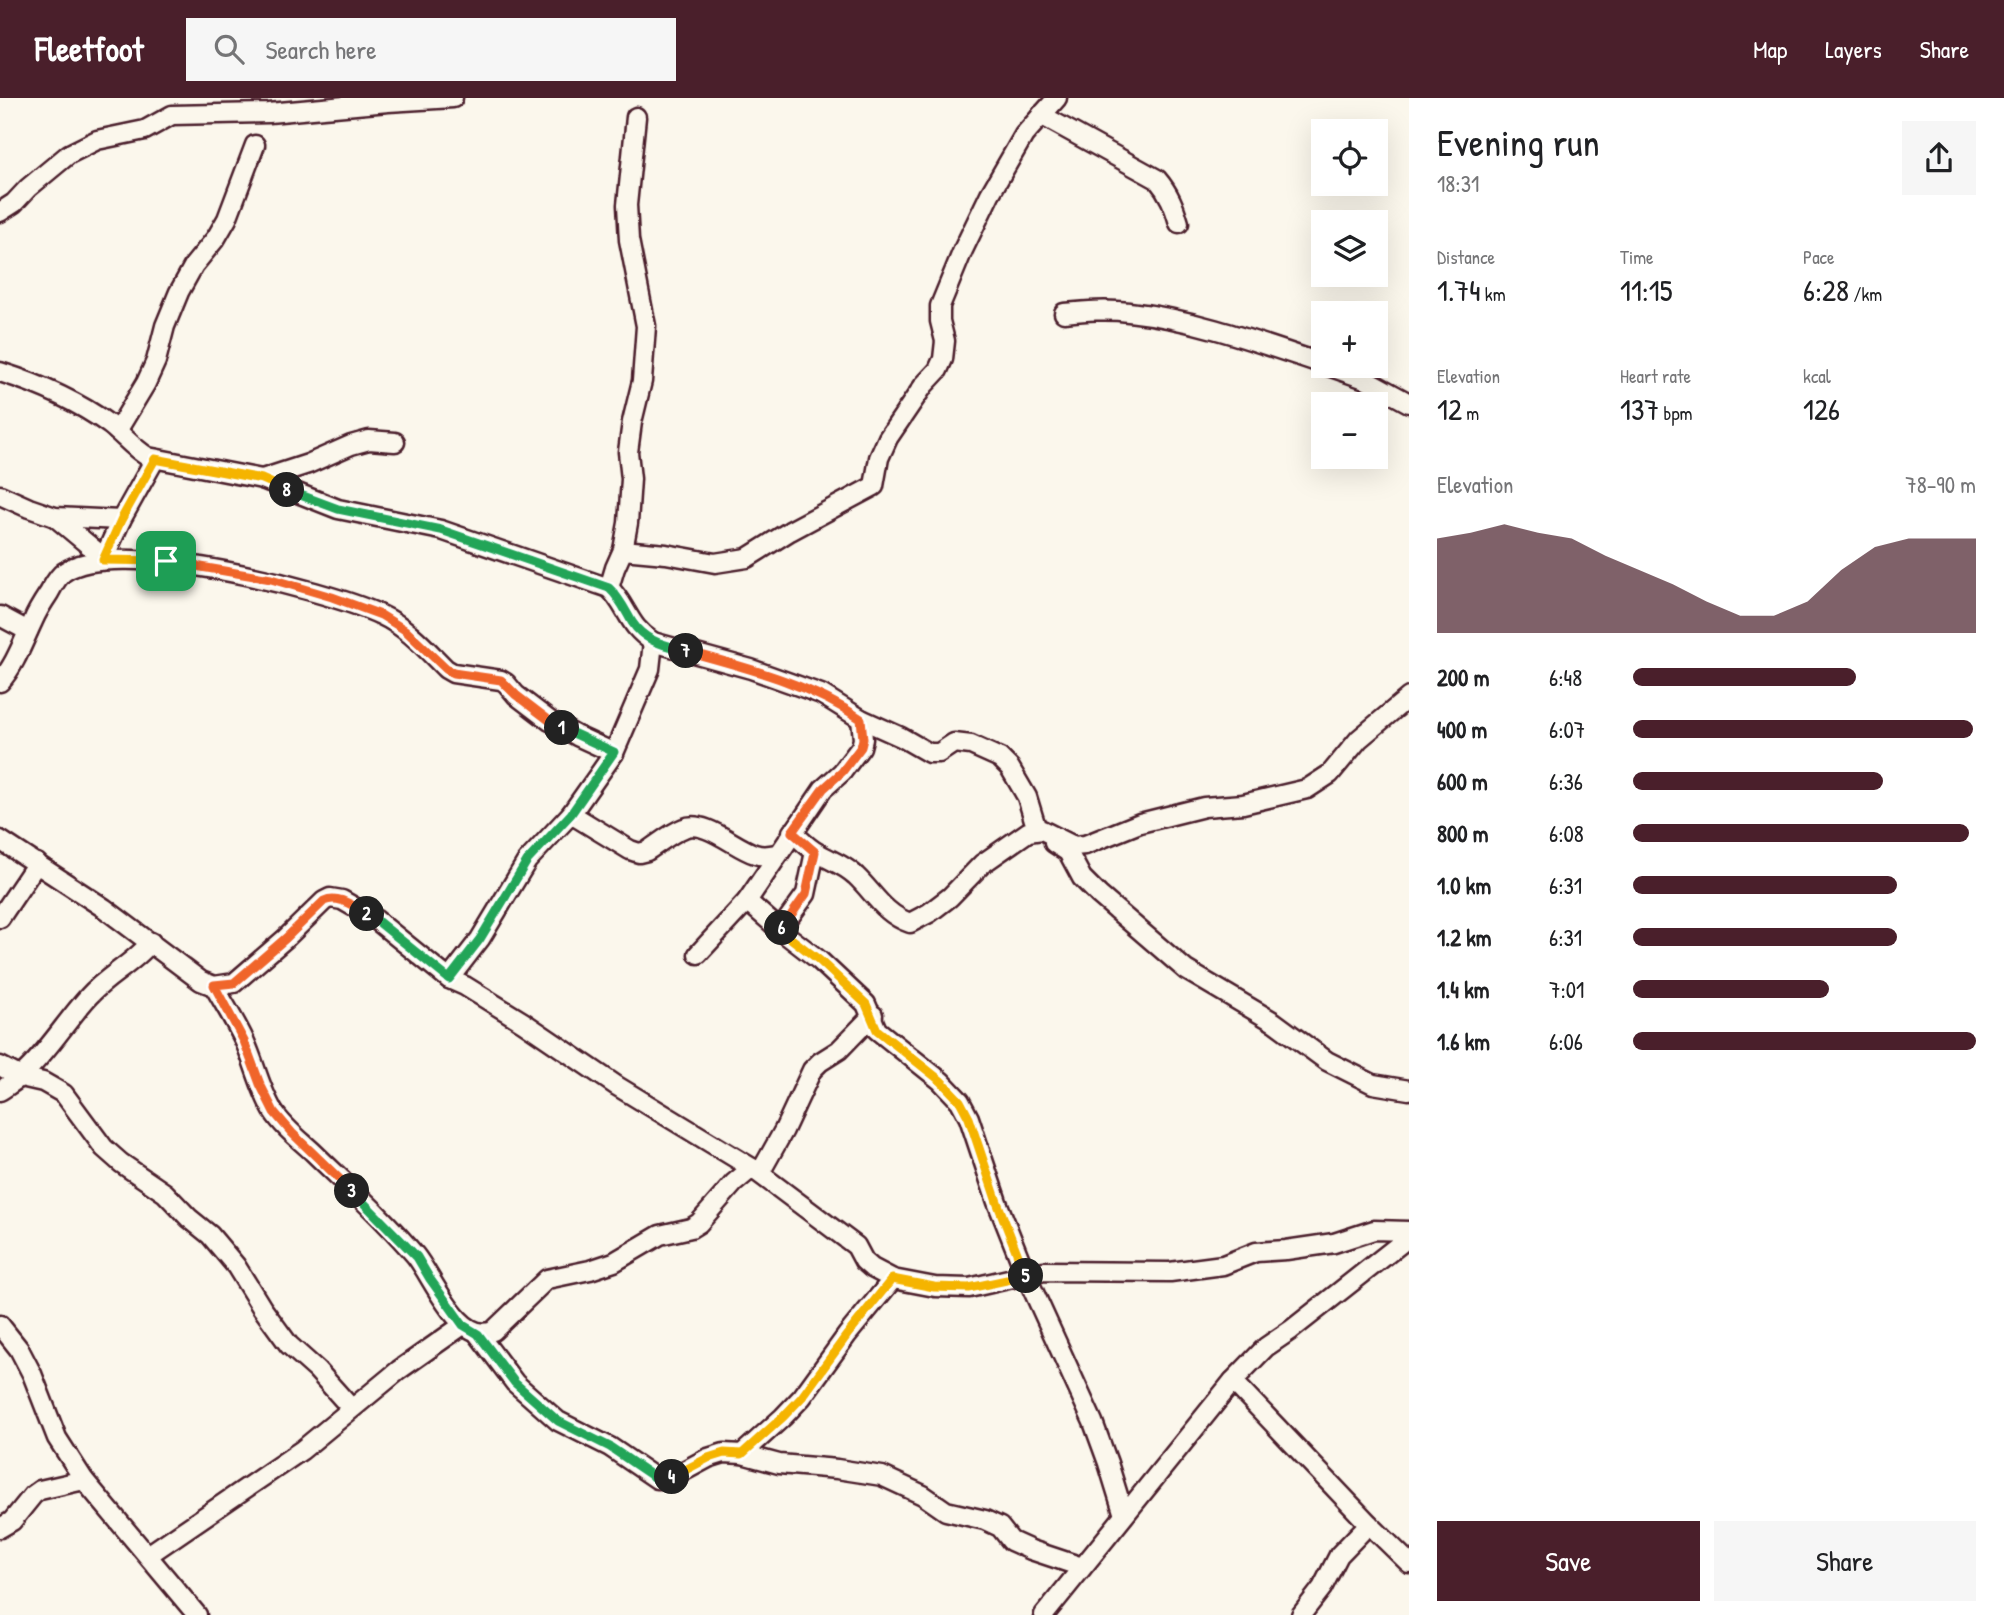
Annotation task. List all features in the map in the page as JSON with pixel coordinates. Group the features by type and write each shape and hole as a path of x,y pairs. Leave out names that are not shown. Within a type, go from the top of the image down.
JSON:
{"street":[{"path":"0,212 14,203 27,188 69,154 97,140 145,130 172,115 270,113 388,100 453,98"},
{"path":"623,550 716,563 747,558 790,531 874,486 879,458 888,438 923,385 938,370 943,359 945,341 940,321 940,306 963,250 1011,155 1024,135 1058,98"},
{"path":"1041,115 1157,179 1172,201 1179,223"},
{"path":"609,588 623,550 628,523 631,479 628,452 642,381 646,326 629,240 627,205 636,117"},
{"path":"117,431 156,361 165,326 179,292 194,265 216,238 227,219 255,145"},
{"path":"1064,313 1094,310 1128,312 1175,320 1228,333 1311,360"},
{"path":"0,372 57,394 109,424 139,452 155,459 262,479 338,509 441,530 609,588 634,625 653,642 751,669 821,694 861,719 932,754 939,753 957,742 1000,758 1010,768 1027,797 1042,831 1068,852 1082,878 1186,970 1274,1022 1327,1061 1373,1084 1409,1090"},
{"path":"1362,378 1409,403"},
{"path":"262,479 308,464 351,445 369,440 395,442"},
{"path":"103,559 155,459"},
{"path":"0,495 54,517 121,520"},
{"path":"54,517 103,559"},
{"path":"0,682 18,654 58,576 67,570 103,559 166,561 271,579 381,615 405,630 446,669 453,673 501,680 550,721 614,752"},
{"path":"0,616 28,631"},
{"path":"449,979 480,939 527,861 571,814 614,752 650,669 653,642"},
{"path":"792,832 815,852 843,866 886,908 909,923 950,897 982,864 1018,838 1042,831 1074,846 1085,845 1140,823 1204,807 1243,804 1307,789 1330,775 1359,739 1409,696"},
{"path":"698,954 747,901 823,789 842,772 861,747 861,719"},
{"path":"571,814 639,853 647,851 684,827 695,826 705,828 752,854 777,854"},
{"path":"0,840 104,908 201,981 214,985 234,983 324,901 330,898 342,900 375,919 449,979 477,993 617,1086 756,1170 856,1246 864,1261 872,1268 892,1279 934,1287 969,1288 1044,1271 1170,1272 1223,1265 1256,1252 1334,1243 1374,1230 1409,1231"},
{"path":"780,930 806,894 815,852"},
{"path":"0,918 37,863"},
{"path":"747,901 819,960 866,1004 877,1030 941,1081 960,1101 969,1118 997,1202 1027,1275 1093,1422 1124,1515"},
{"path":"0,1091 21,1077 42,1055 90,995 111,975 141,955 151,942"},
{"path":"214,985 244,1041 274,1112 417,1257 430,1279 515,1383 558,1421 610,1447 657,1479 669,1479 708,1458 724,1453 742,1454 779,1464 882,1476 923,1495 946,1511 985,1520 1000,1527 1011,1541 1082,1567"},
{"path":"148,1555 302,1450 399,1370 470,1329 485,1334 493,1331 547,1279 614,1262 660,1236 691,1228 699,1223 734,1183 756,1170 784,1130 811,1070 839,1050 873,1016"},
{"path":"0,1066 21,1077 43,1082 64,1094 104,1148 165,1193 210,1235 236,1266 289,1345 317,1370 351,1408"},
{"path":"1044,1615 1233,1381 1266,1348 1409,1237"},
{"path":"742,1454 802,1397 892,1279"},
{"path":"4,1337 32,1374 57,1438 84,1480 197,1615"},
{"path":"1233,1381 1409,1563"},
{"path":"0,1528 12,1521 40,1490 84,1480"},
{"path":"1301,1615 1322,1588 1339,1555 1369,1524"}],"route":[{"path":"155,459 262,479 338,509 441,530 609,588 634,625 653,642 751,669 821,694 861,719 861,747 842,772 823,789 792,832 815,852 803,901 780,930 819,960 866,1004 877,1030 941,1081 960,1101 969,1118 997,1202 1027,1275 969,1288 934,1287 892,1279 802,1397 742,1454 724,1453 708,1458 669,1479 657,1479 610,1447 558,1421 515,1383 478,1334 463,1325 417,1257 274,1112 244,1041 214,985 234,983 330,898 342,900 375,919 449,979 469,956 527,861 571,814 614,752 550,721 516,695 506,682 495,678 466,676 446,669 405,630 381,615 271,579 166,561 103,560 121,520 141,489 155,459"}]}
